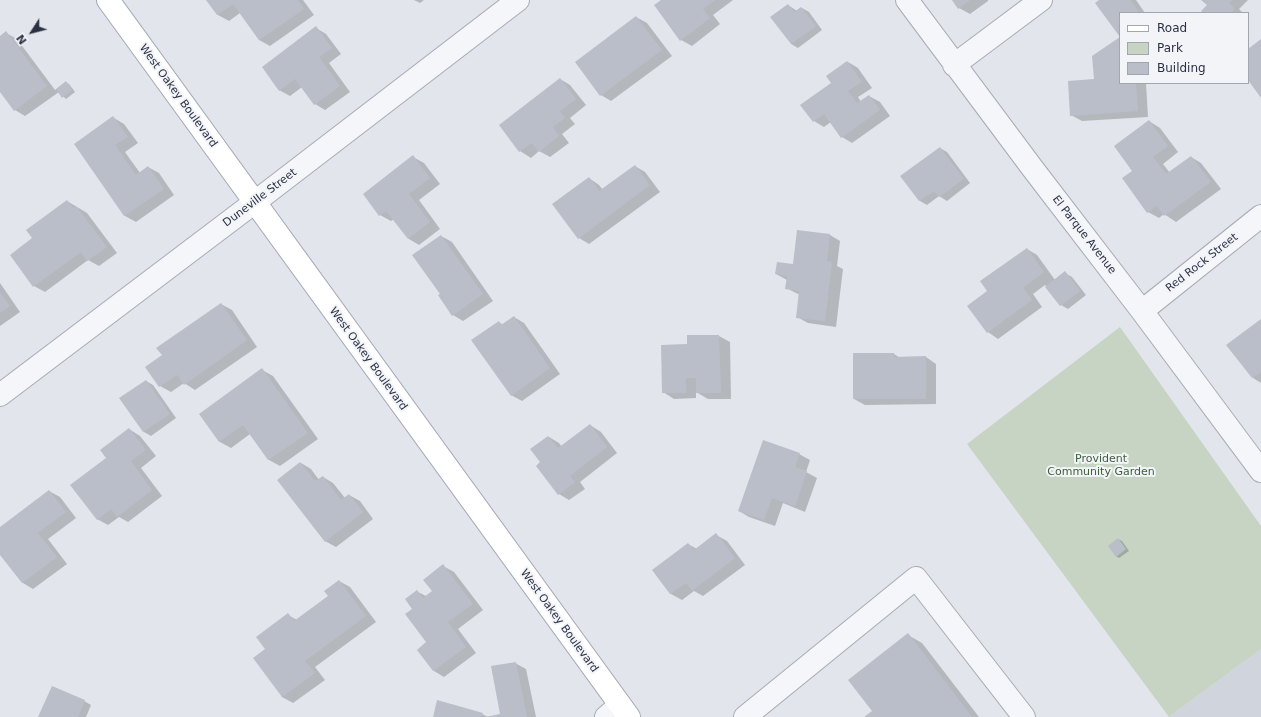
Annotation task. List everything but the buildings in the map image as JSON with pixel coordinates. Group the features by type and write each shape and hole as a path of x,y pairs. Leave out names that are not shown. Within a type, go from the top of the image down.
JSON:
{"main road":[{"name":"West Oakey Boulevard","path":"108,0 255,202 618,713"}],"street":[{"name":"Duneville Street","path":"0,395 518,0"},
{"name":"El Parque Avenue","path":"907,0 954,65 1142,311 1261,471"},
{"path":"954,65 1041,0"},
{"name":"Red Rock Street","path":"1142,311 1261,216"},
{"path":"745,717 916,578 1024,717"}],"shaded area":[{"path":"1261,649 1261,717 1169,717"}],"green space":[{"name":"Provident Community Garden","path":"1120,327 1261,526 1261,649 1169,717 967,444"}]}
